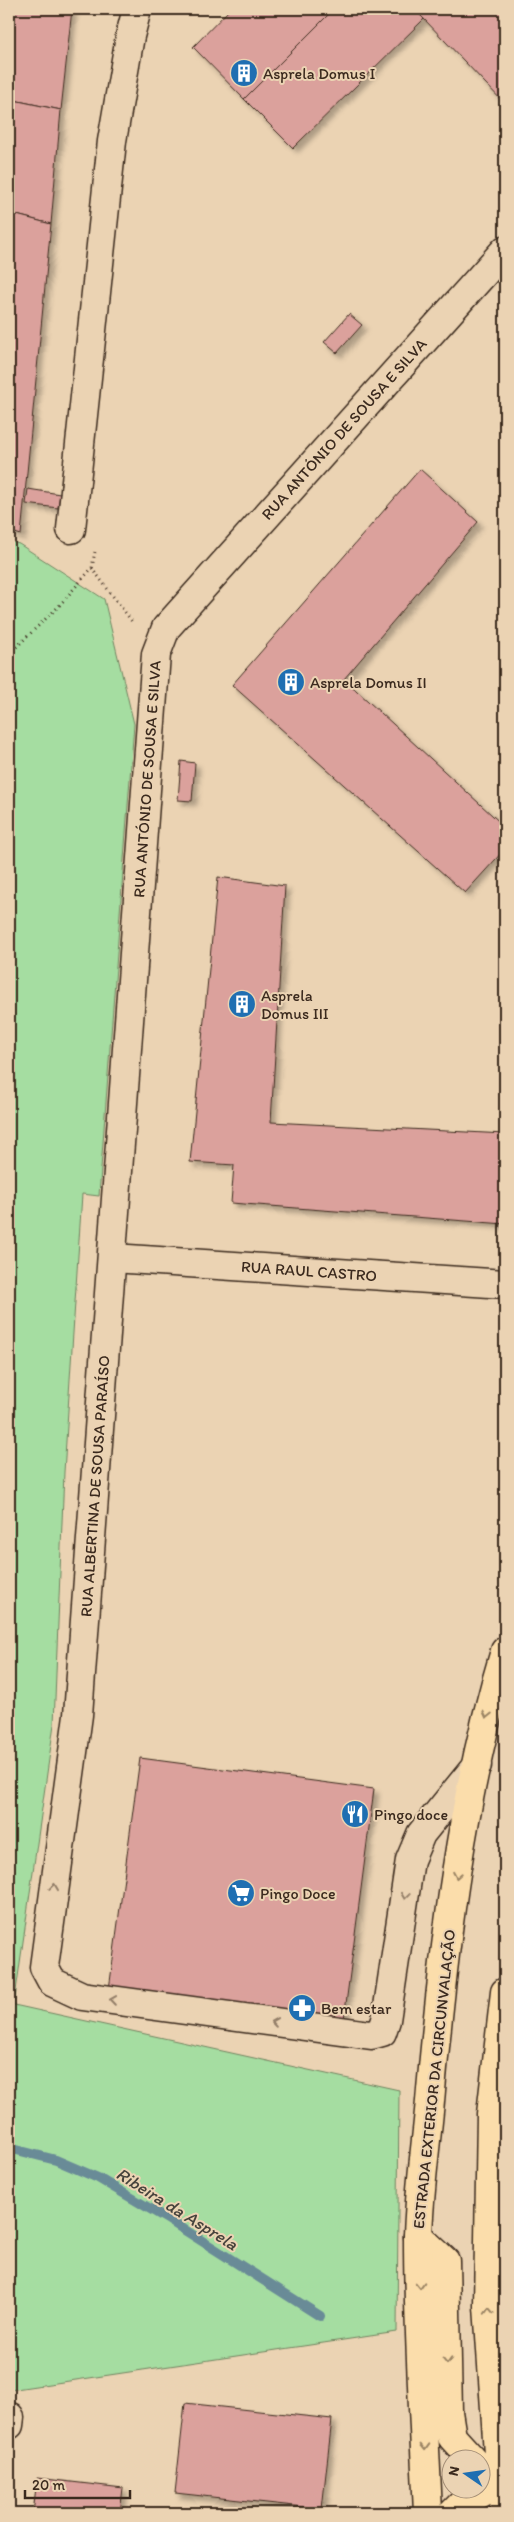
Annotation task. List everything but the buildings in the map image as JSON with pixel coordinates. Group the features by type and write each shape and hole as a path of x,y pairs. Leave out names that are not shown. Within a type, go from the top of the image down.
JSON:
{"main road":[{"name":"ESTRADA EXTERIOR DA CIRCUNVALAÇÃO","path":"428,2513 418,2236 438,2018 454,1892 486,1713 505,1651"},
{"path":"505,1992 491,2114 488,2296 496,2477 505,2513"},
{"path":"418,2236 445,2261 448,2412 452,2437 464,2450"},
{"path":"453,2513 496,2477"}],"street":[{"path":"71,529 112,141 137,9"},
{"name":"RUA ANTÓNIO DE SOUSA E SILVA","path":"113,1258 156,654 166,628 505,250"},
{"name":"RUA RAUL CASTRO","path":"113,1258 505,1284"},
{"name":"RUA ALBERTINA DE SOUSA PARAÍSO","path":"113,1258 78,1715 44,1967 52,1982 82,1996 224,2013 371,2035 382,2032 386,2020 410,1860 422,1834 477,1765"}],"path":[{"path":"9,654 58,607 92,568 98,539 71,529"},
{"path":"92,568 156,654"}],"green space":[{"path":"9,541 19,544 104,599 134,724 99,1196 82,1194 64,1472 54,1724 14,2005 399,2090 397,2332 9,2390"}],"waterway":[{"name":"Ribeira da Asprela","path":"9,2148 56,2160 98,2178 169,2220 320,2316"}],"place":[{"name":"Asprela Domus I","path":"244,73"},
{"name":"Asprela Domus II","path":"291,682"},
{"name":"Asprela Domus III","path":"242,1004"},
{"name":"Pingo doce","path":"355,1814"},
{"name":"Pingo Doce","path":"241,1893"},
{"name":"Bem estar","path":"302,2008"}]}
